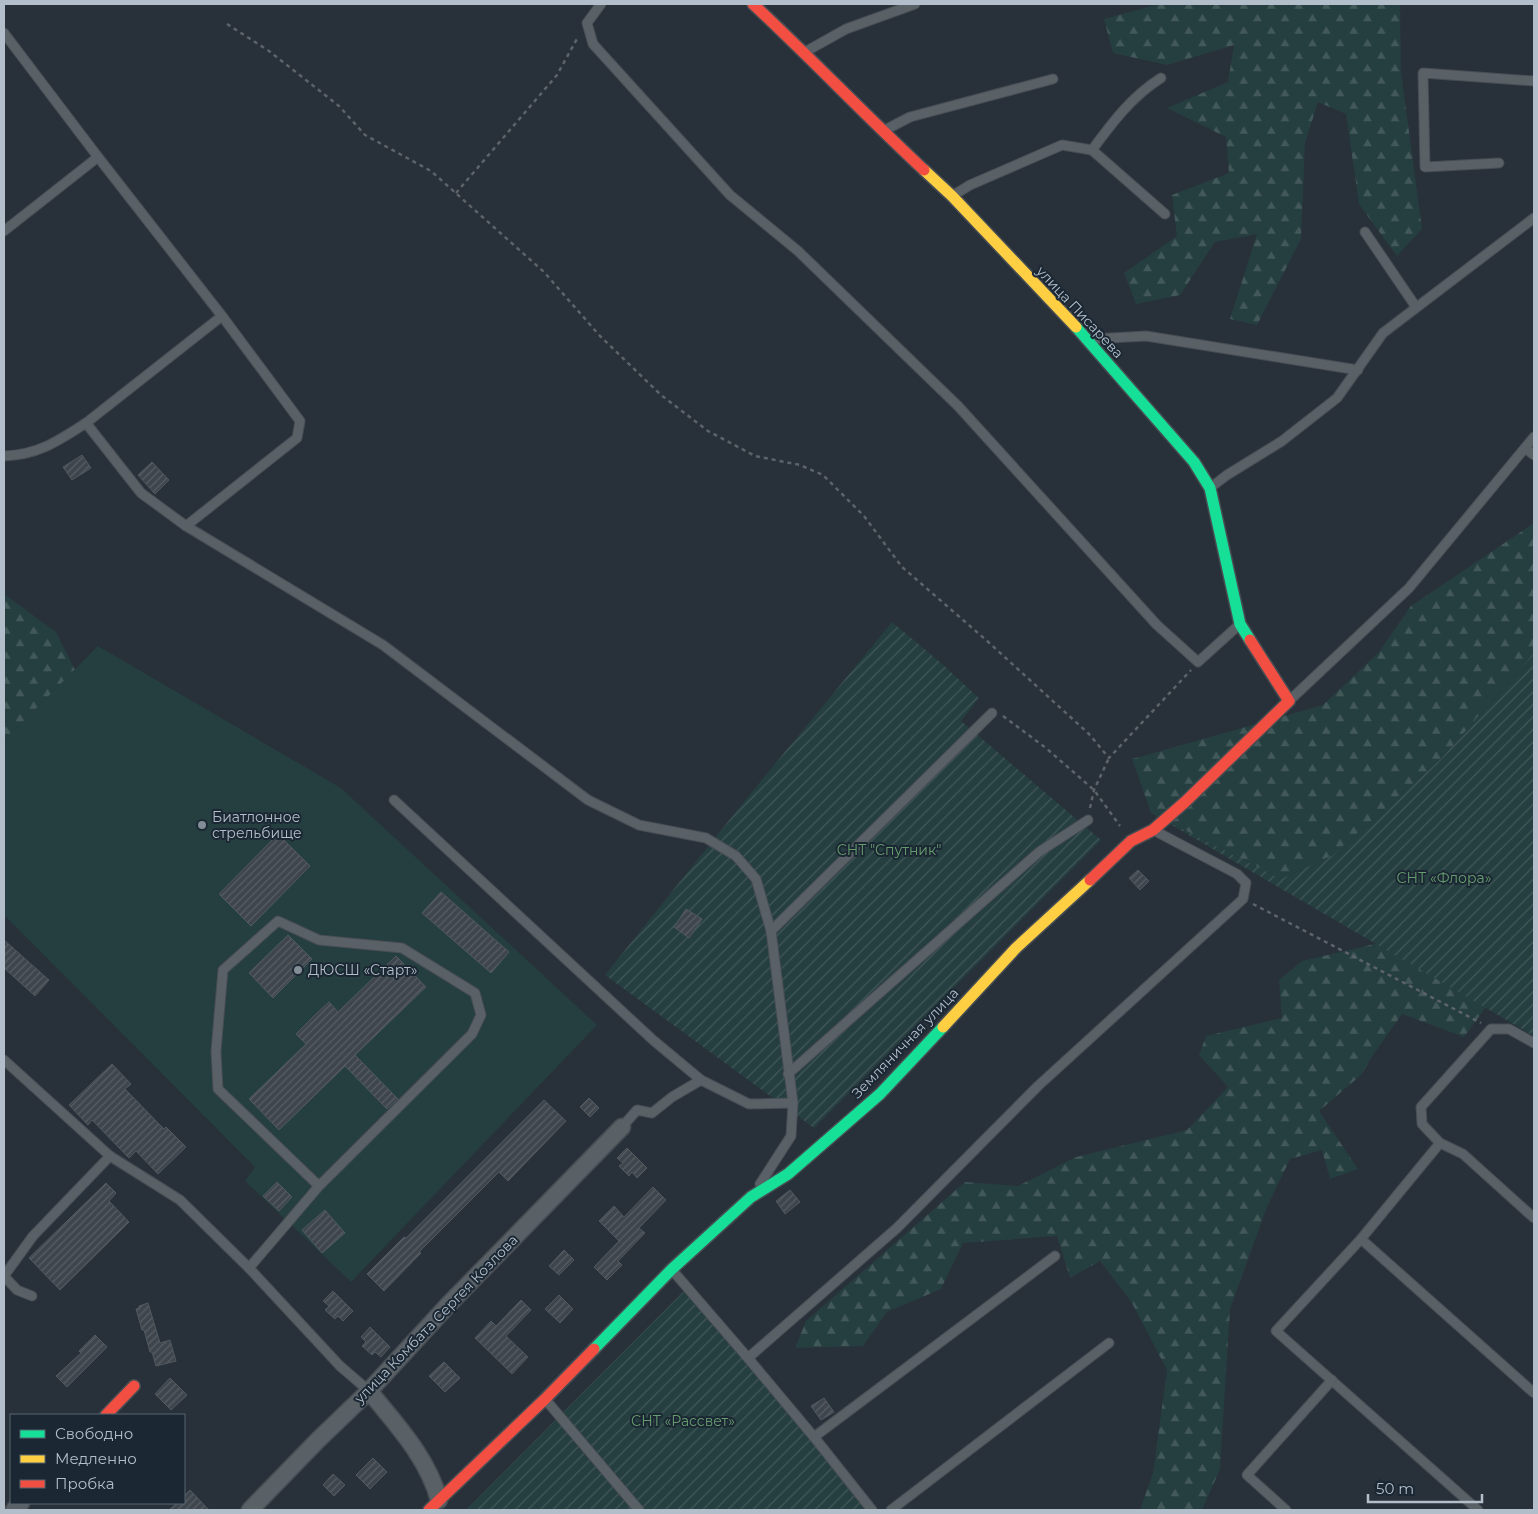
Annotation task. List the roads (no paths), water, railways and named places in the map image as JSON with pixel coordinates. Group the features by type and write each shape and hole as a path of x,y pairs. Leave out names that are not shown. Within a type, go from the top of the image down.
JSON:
{"street":[{"name":"улица Писарева","path":"753,4 805,52 882,132 952,196 1087,340 1194,462 1210,488 1240,624 1289,701"},
{"name":"Земляничная улица","path":"437,1505 672,1270 751,1197 788,1174 880,1094 1016,948 1131,841 1153,830 1184,802 1289,701"},
{"name":"улица Комбата Сергея Козлова","path":"250,1510 369,1391 449,1304 622,1127"},
{"path":"107,1414 134,1386"},
{"path":"369,1391 406,1435 434,1483 437,1505"}],"lane":[{"path":"601,4 587,23 593,44 730,195 798,251 958,406 1157,625 1198,662 1240,624"},
{"path":"805,52 846,29 915,4"},
{"path":"4,34 222,316 300,421 297,438 186,526"},
{"path":"1500,163 1425,167 1423,73 1534,81"},
{"path":"1092,150 1111,124 1144,89 1161,78"},
{"path":"882,132 910,117 1053,79"},
{"path":"952,196 970,185 1062,145 1092,150 1165,214"},
{"path":"4,231 98,157"},
{"path":"1210,488 1227,475 1282,441 1337,398 1383,333 1534,218"},
{"path":"1365,232 1416,307"},
{"path":"4,456 21,455 53,444 86,423 222,316"},
{"path":"1087,340 1146,336 1358,370"},
{"path":"86,423 141,493 186,526 383,645 588,800 639,825 706,838 736,856 756,879 771,931 793,1102 792,1136 751,1197"},
{"path":"1289,701 1409,588 1534,436"},
{"path":"1525,448 1534,455"},
{"path":"771,931 992,713"},
{"path":"394,800 653,1040 701,1080 749,1104 793,1102"},
{"path":"788,1074 1039,852 1088,820"},
{"path":"748,1358 897,1228 1038,1086 1243,899 1246,883 1237,874 1153,830"},
{"path":"249,1268 319,1186 472,1034 481,1015 475,992 402,948 319,940 278,921 223,970 216,1051 218,1089 319,1186"},
{"path":"1534,1043 1509,1029 1491,1029 1421,1106 1422,1124 1440,1144 1463,1154 1534,1218"},
{"path":"4,1060 110,1156 180,1200 249,1268 340,1366 369,1391"},
{"path":"622,1127 637,1110 652,1113 672,1097 701,1080"},
{"path":"1440,1144 1361,1239 1276,1331 1478,1510"},
{"path":"32,1296 17,1290 4,1276 33,1236 110,1156"},
{"path":"1361,1239 1534,1393"},
{"path":"814,1437 1055,1256"},
{"path":"672,1270 814,1437 872,1510"},
{"path":"891,1510 1109,1344"},
{"path":"1286,1510 1247,1475 1332,1380"},
{"path":"545,1399 639,1510"}],"place":[{"name":"Биатлонное стрельбище","path":"202,825"},
{"name":"ДЮСШ «Старт»","path":"298,970"}],"park label":[{"name":"СНТ \"Спутник\"","path":"889,850"},
{"name":"СНТ «Флора»","path":"1444,878"},
{"name":"СНТ «Рассвет»","path":"683,1421"}]}
